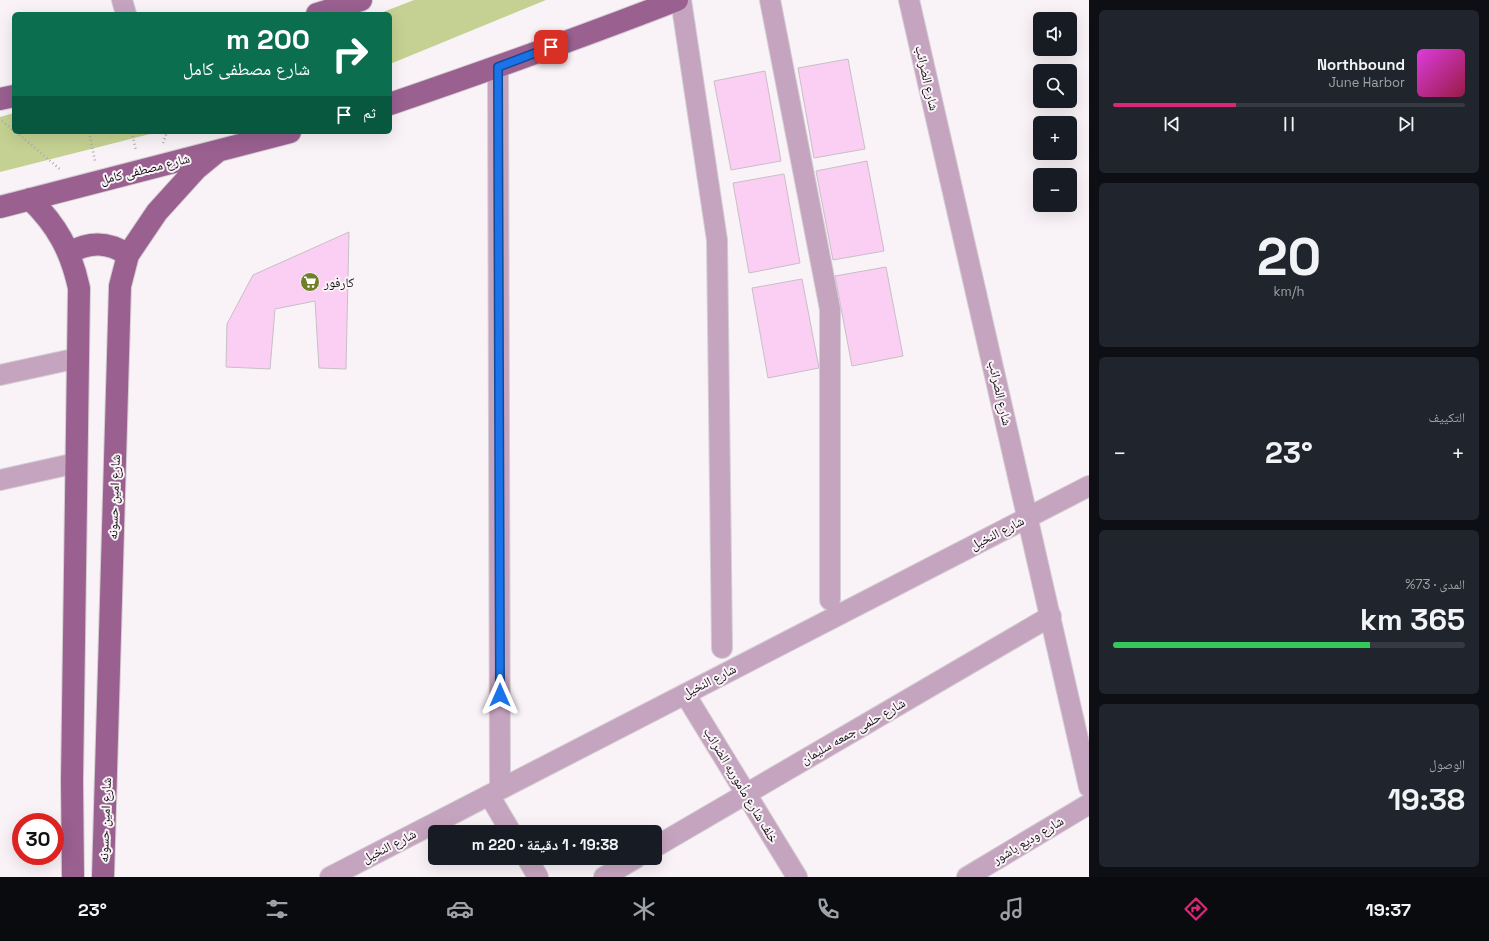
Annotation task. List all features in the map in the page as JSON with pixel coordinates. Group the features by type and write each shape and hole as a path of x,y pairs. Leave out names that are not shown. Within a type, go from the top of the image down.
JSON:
{"main road":[{"path":"323,12 361,0"},
{"path":"392,103 498,67 677,0"},
{"path":"0,99 12,96"},
{"name":"شارع مصطفى كامل","path":"0,207 282,134"},
{"name":"شارع امين حسونه","path":"103,877 120,286 128,255 153,218 196,169 218,151"},
{"path":"30,199 52,223 69,253 79,288 72,781 74,877"},
{"path":"69,253 77,248 95,244 113,246 128,255"}],"street":[{"path":"122,0 125,12"},
{"path":"681,0 716,240 722,648"},
{"path":"770,0 830,309 830,600"},
{"name":"شارع الضرائب","path":"909,0 1089,787"},
{"path":"498,67 494,792 508,825"},
{"path":"0,375 78,358"},
{"path":"0,480 76,463"},
{"name":"شارع النخيل","path":"330,877 1089,486"},
{"name":"شارع حلمى جمعه سليمان","path":"662,843 1050,616"},
{"name":"خلف شارع مأموريه الضرائب","path":"685,694 797,877"},
{"name":"شارع وديع باشور","path":"967,877 1089,804"},
{"path":"531,865 538,877"},
{"path":"604,877 624,865"}],"path":[{"path":"0,119 12,129"},
{"path":"19,134 90,184"},
{"path":"88,134 90,184"}],"green space":[{"path":"414,0 546,0 392,63 392,12 383,12"},
{"path":"12,114 12,134 150,134 0,172 0,117"}],"building":[{"path":"848,59 865,149 814,158 798,68"},
{"path":"765,71 781,161 731,170 714,81"},
{"path":"867,161 884,251 833,260 816,171"},
{"path":"784,174 800,263 749,273 733,183"},
{"path":"349,232 346,369 319,368 315,301 275,309 270,369 226,367 227,324 253,275"},
{"path":"886,267 903,356 852,366 835,276"},
{"path":"802,279 819,368 768,378 752,288"}],"place":[{"name":"كارفور","path":"310,282"}],"route":[{"path":"500,695 498,67 551,47"}]}
